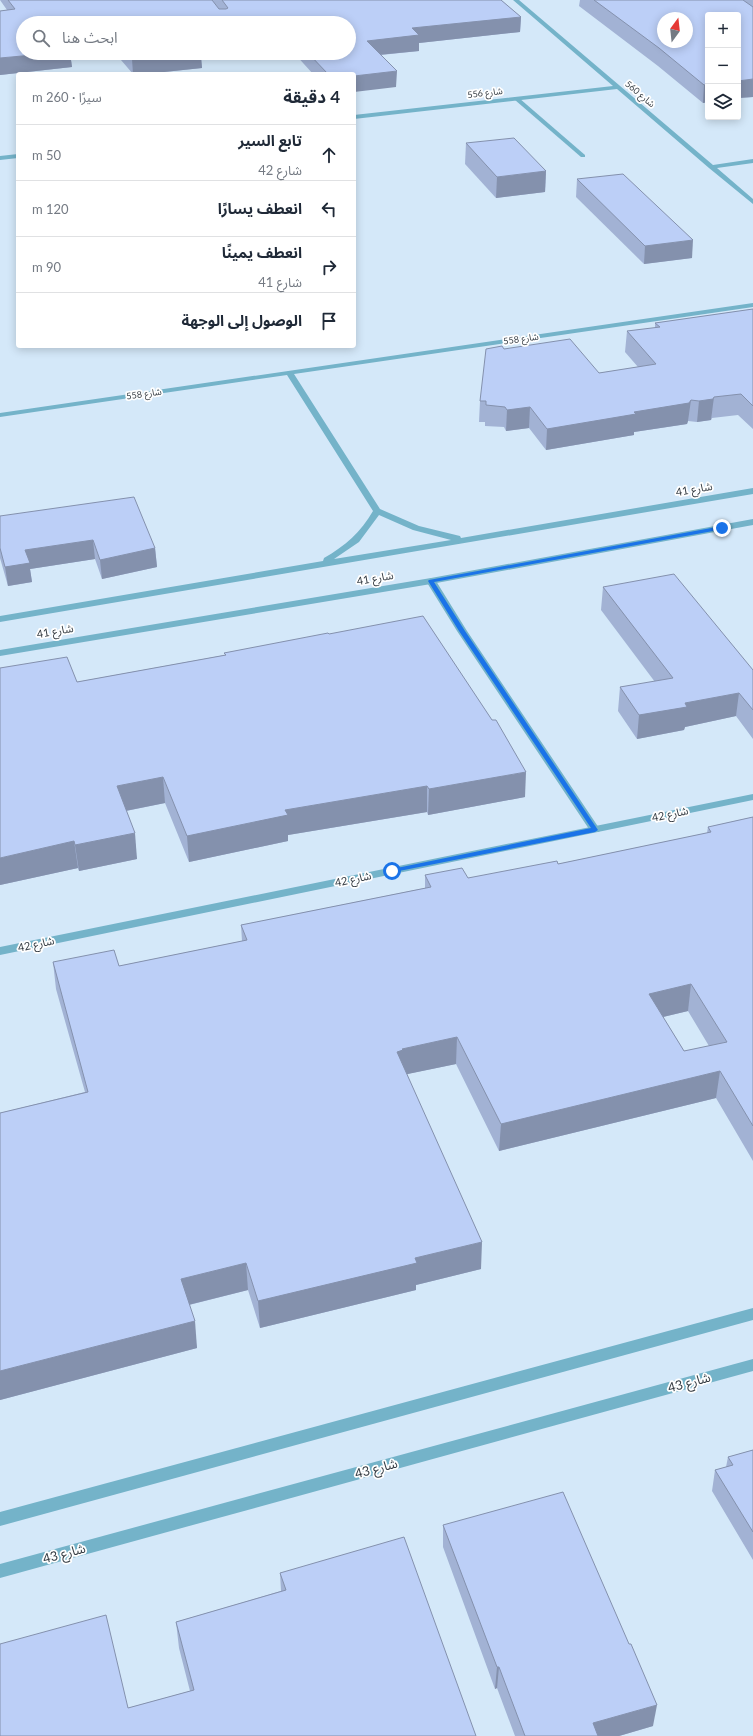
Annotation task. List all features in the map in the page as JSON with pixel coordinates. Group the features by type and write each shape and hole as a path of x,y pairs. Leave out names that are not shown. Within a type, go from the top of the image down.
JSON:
{"street":[{"path":"516,1 527,0"},
{"name":"شارع 560","path":"516,1 753,202"},
{"name":"شارع 556","path":"356,118 618,87"},
{"path":"517,99 583,156"},
{"path":"0,158 16,156"},
{"path":"711,167 753,161"},
{"name":"شارع 558","path":"0,415 753,305"},
{"path":"289,373 377,512 417,529 466,540"},
{"name":"شارع 41","path":"0,619 753,491"},
{"path":"320,564 340,553 357,540 369,526 377,512"},
{"name":"شارع 41","path":"0,653 431,581 753,522"},
{"path":"431,581 462,631 595,830"},
{"name":"شارع 42","path":"0,951 753,797"},
{"path":"0,1519 753,1314"},
{"name":"شارع 43","path":"0,1571 753,1365"}],"building":[{"path":"8,0 212,0 219,9 226,9 228,8 222,0 501,0 521,17 412,28 419,35 367,41 397,71 356,76 356,72 326,72 315,60 356,60 356,16 16,16 16,57 0,58 0,11 15,9"},
{"path":"594,0 743,0 753,7 753,79 741,81 741,12 705,12 704,85 659,48 693,48 693,12 657,12 657,47"},
{"path":"514,138 546,171 497,177 466,143"},
{"path":"623,174 693,240 645,246 577,179"},
{"path":"753,309 753,406 741,394 714,397 713,399 699,401 691,400 689,403 634,412 636,414 547,429 530,407 507,410 505,407 486,405 486,401 480,401 486,349 502,346 504,349 570,339 599,373 656,364 627,331 660,327 655,323"},
{"path":"134,497 155,548 100,560 93,540 25,550 30,563 5,567 0,548 0,516"},
{"path":"674,574 753,670 753,710 739,693 685,703 687,707 639,715 620,687 673,678 603,587"},
{"path":"423,616 492,720 496,720 526,772 429,789 427,786 285,810 288,815 187,836 163,777 117,786 135,833 75,845 74,841 0,858 0,668 67,657 77,682 226,655 224,653"},
{"path":"753,817 753,1126 720,1071 501,1124 457,1037 402,1049 403,1050 397,1052 482,1242 415,1258 417,1263 258,1301 246,1263 181,1279 195,1321 0,1371 0,1113 88,1092 53,962 114,950 119,966 247,940 241,925 431,887 425,875 462,868 468,878 557,861 558,864 711,832 708,827","holes":["691,984 727,1042 684,1051 649,994"]},
{"path":"753,1450 753,1532 715,1470 733,1465 728,1457"},
{"path":"563,1492 657,1705 593,1723 598,1736 525,1736 443,1525"},
{"path":"404,1537 476,1736 0,1736 0,1644 106,1615 128,1708 194,1690 176,1622 286,1590 280,1573"}],"route":[{"path":"392,871 595,830 462,631 431,581 722,528"}]}
